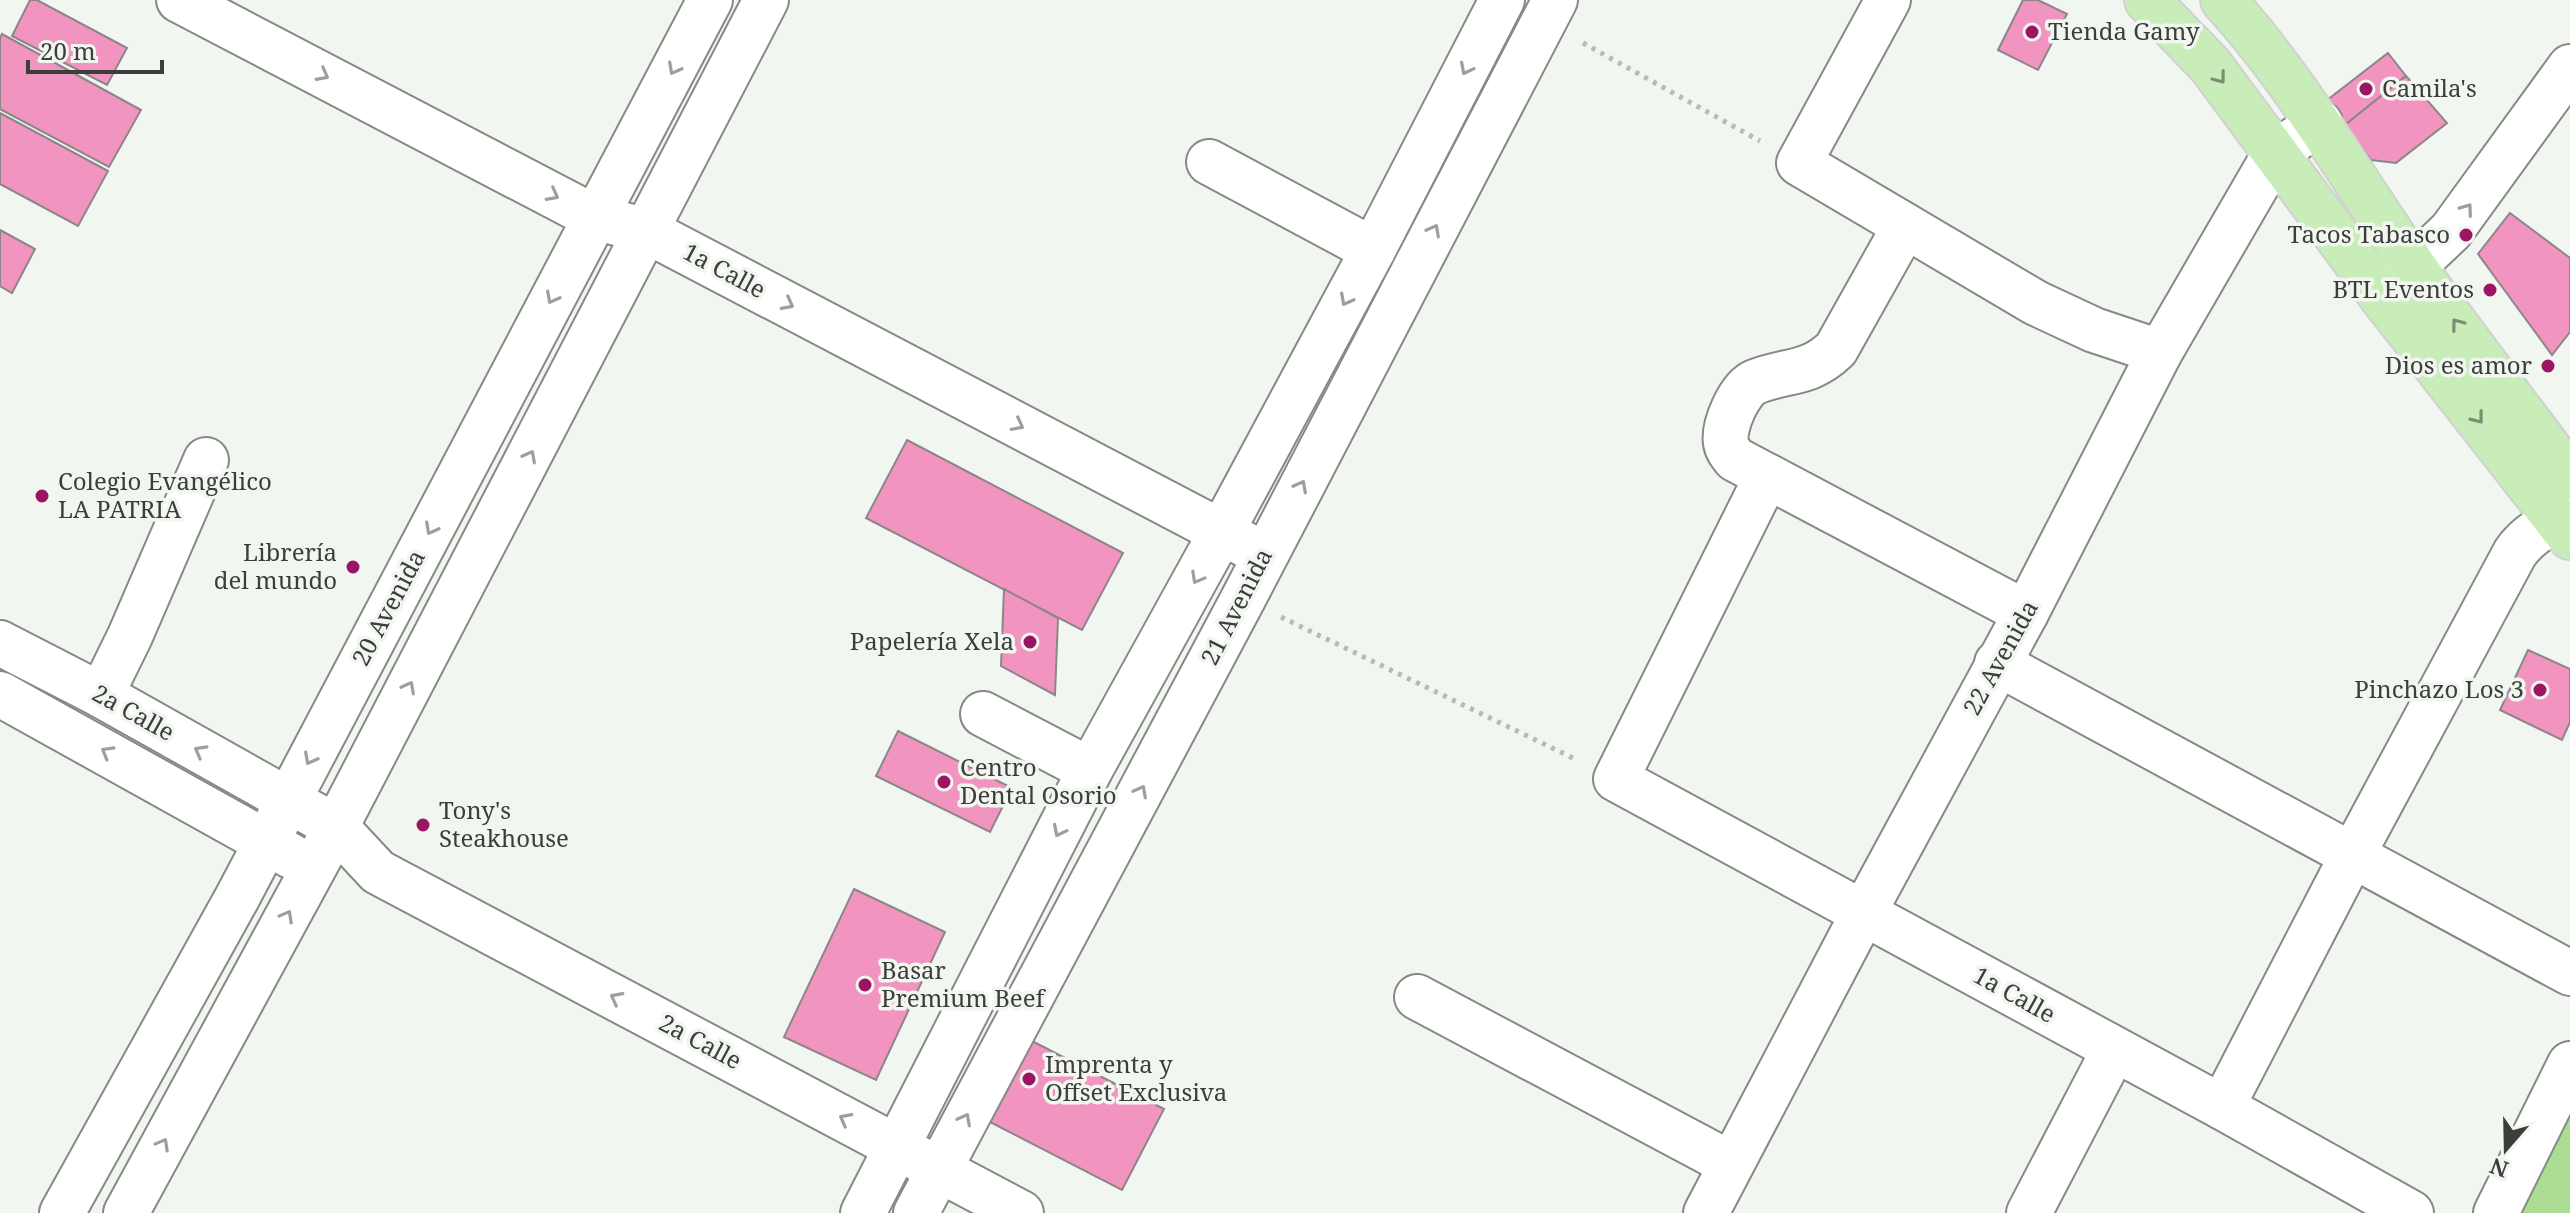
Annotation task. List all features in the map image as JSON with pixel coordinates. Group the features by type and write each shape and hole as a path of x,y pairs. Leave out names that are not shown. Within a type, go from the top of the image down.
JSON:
{"main road":[{"path":"2147,0 2210,65 2385,301 2566,522"},
{"path":"2223,0 2251,31 2320,123 2414,266 2570,477"}],"street":[{"name":"1a Calle","path":"179,0 594,217 647,231 1265,555"},
{"name":"20 Avenida","path":"62,1213 289,800 710,0"},
{"path":"126,1213 336,827 766,0"},
{"name":"21 Avenida","path":"863,1213 1090,770 1373,250 1502,0"},
{"path":"1888,0 1799,163 2036,303 2094,330 2160,352"},
{"name":"21 Avenida","path":"916,1213 1243,599 1550,10"},
{"path":"2385,301 2414,266 2451,231 2570,67"},
{"name":"22 Avenida","path":"1706,1213 2026,613 2160,352 2276,152 2320,123"},
{"path":"1209,162 1373,250"},
{"path":"1905,226 1836,349 1822,362 1753,383 1741,396 1726,429 1726,446 1735,459 2026,613"},
{"path":"101,695 130,636 206,460"},
{"path":"1616,779 1767,476"},
{"path":"2222,1107 2352,856 2515,553 2532,533 2566,522"},
{"name":"2a Calle","path":"0,643 101,695 336,827 378,872 1021,1213"},
{"path":"1997,663 2570,973"},
{"name":"2a Calle","path":"0,694 314,868 378,872"},
{"path":"983,714 1090,770"},
{"name":"1a Calle","path":"1616,779 2222,1107 2411,1213"},
{"path":"1417,997 1731,1164"},
{"path":"2029,1213 2114,1050"},
{"path":"2496,1213 2570,1064"}],"path":[{"path":"1550,10 1799,163"},
{"path":"1243,599 1616,779"}],"green space":[{"path":"2570,1104 2570,1213 2512,1213"}],"building":[{"path":"30,0 37,0 127,48 107,85 12,36"},
{"name":"Tienda Gamy","path":"2023,0 2038,0 2067,14 2038,70 1998,50"},
{"path":"2,34 141,110 109,167 0,109"},
{"name":"Camila's","path":"2388,53 2406,76 2345,125 2326,101"},
{"path":"2406,76 2447,123 2396,163 2371,160 2345,125"},
{"path":"0,113 108,171 78,226 0,184"},
{"path":"2510,213 2570,258 2570,332 2552,355 2478,254"},
{"path":"0,230 35,249 12,293 0,286"},
{"path":"907,440 1123,553 1082,630 866,518"},
{"name":"Papelería Xela","path":"1004,589 1058,618 1055,695 1001,666"},
{"name":"Pinchazo Los 3","path":"2528,650 2570,669 2570,722 2562,740 2500,710"},
{"name":"Centro Dental Osorio","path":"898,731 1012,788 990,832 876,776"},
{"name":"Basar Premium Beef","path":"854,889 945,932 876,1080 784,1037"},
{"path":"1032,1041 1164,1109 1122,1190 990,1122"}],"place":[{"name":"Tienda Gamy","path":"2032,32"},
{"name":"Camila's","path":"2366,89"},
{"name":"Tacos Tabasco","path":"2466,235"},
{"name":"BTL Eventos","path":"2490,290"},
{"name":"Dios es amor","path":"2548,366"},
{"name":"Colegio Evangélico LA PATRIA","path":"42,496"},
{"name":"Librería del mundo","path":"353,567"},
{"name":"Papelería Xela","path":"1030,642"},
{"name":"Pinchazo Los 3","path":"2540,690"},
{"name":"Centro Dental Osorio","path":"944,782"},
{"name":"Tony's Steakhouse","path":"423,825"},
{"name":"Basar Premium Beef","path":"865,985"},
{"name":"Imprenta y Offset Exclusiva","path":"1029,1079"}]}
